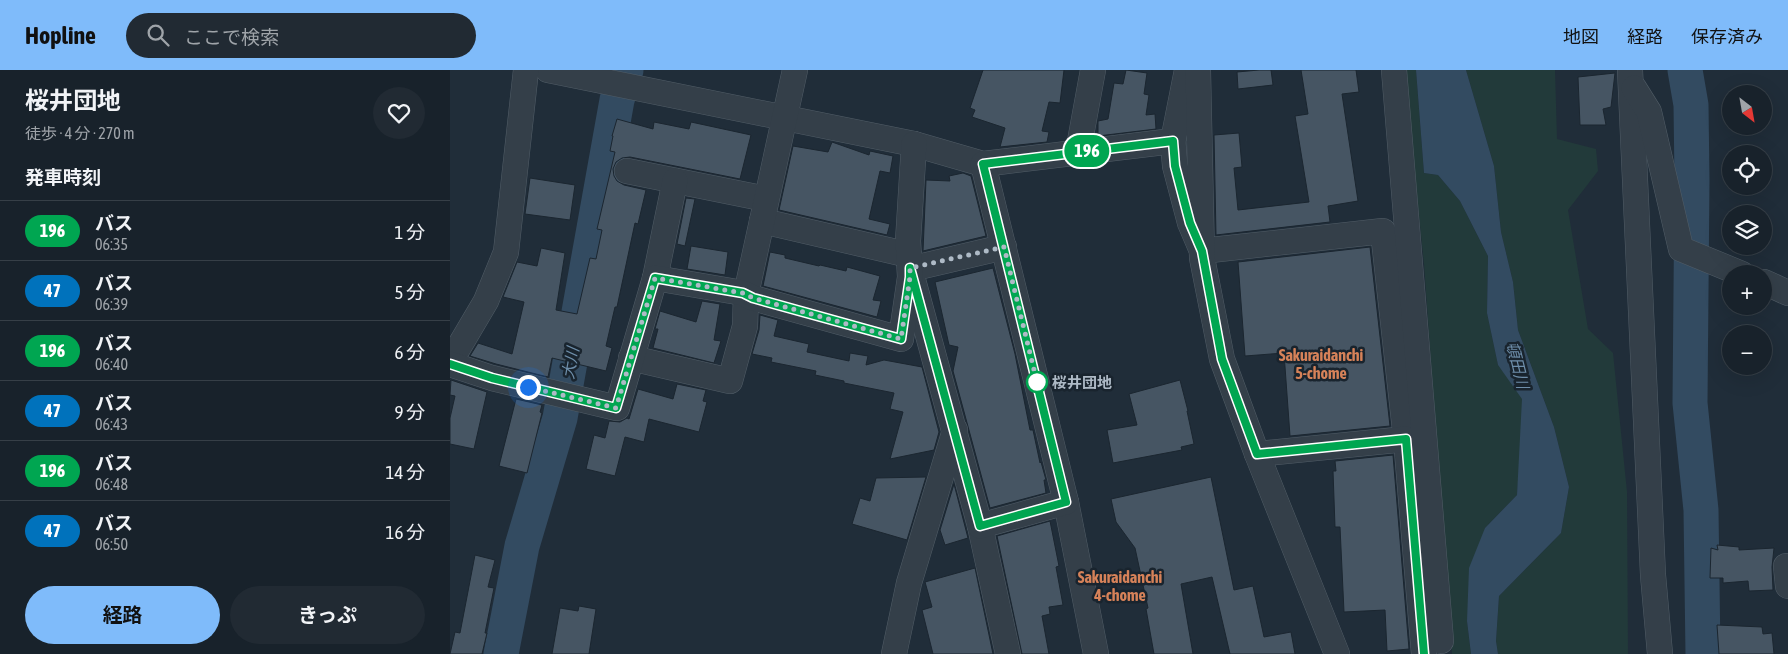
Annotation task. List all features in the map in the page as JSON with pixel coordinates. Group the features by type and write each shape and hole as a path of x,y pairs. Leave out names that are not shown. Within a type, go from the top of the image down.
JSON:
{"street":[{"path":"526,70 506,252 486,301 450,364 492,378 616,408 655,278 675,181"},
{"path":"548,70 914,144 983,164 1173,141"},
{"path":"631,358 730,381 745,326 746,294 795,70"},
{"path":"1078,152 1093,70"},
{"path":"1187,70 1173,141 1175,166 1190,223 1202,251"},
{"path":"1198,70 1202,251 1222,359 1257,454 1337,654"},
{"path":"1394,70 1442,654"},
{"path":"1631,76 1649,112 1681,249 1722,266"},
{"path":"1631,76 1653,575 1660,654"},
{"path":"655,278 746,294 753,298 901,339 910,277 908,241 914,144"},
{"path":"983,164 1066,502 1096,654"},
{"path":"627,171 675,181 764,210 909,262 1004,247"},
{"path":"1202,251 1383,231 1406,439 1424,654"},
{"path":"909,262 980,526 1008,654"},
{"path":"1772,286 1788,293"},
{"path":"894,654 910,583 955,430"},
{"path":"1257,454 1406,439"},
{"path":"980,526 1066,502"},
{"path":"1788,566 1786,566 1788,586"}],"green space":[{"path":"1404,70 1416,70 1424,173 1438,175 1460,201 1488,256 1487,313 1498,365 1525,400 1517,495 1485,528 1467,621 1471,654 1452,654 1424,264"},
{"path":"1466,70 1555,70 1557,139 1596,149 1598,171 1568,210 1588,329 1613,353 1627,492 1628,654 1498,654 1496,641 1499,596 1561,533 1569,487 1554,427 1518,330 1513,282 1501,232 1494,166"}],"water":[{"name":"頓田川","path":"1416,70 1466,70 1494,166 1501,232 1513,282 1518,330 1554,427 1569,487 1561,533 1499,596 1496,641 1498,654 1471,654 1467,621 1469,568 1485,528 1517,495 1522,399 1498,365 1487,313 1488,256 1460,201 1438,175 1424,173"}],"building":[{"path":"983,70 1064,70 1060,103 1049,102 1042,131 1049,132 1047,142 1000,147 1005,128 972,117 975,110 970,108"},
{"path":"1126,70 1147,73 1144,94 1149,95 1146,115 1155,114 1156,129 1098,136 1098,121 1108,119 1114,83 1123,84"},
{"path":"1271,70 1273,85 1238,89 1237,72"},
{"path":"1301,70 1356,70 1359,92 1342,94 1358,201 1328,206 1330,222 1216,235 1214,135 1239,133 1242,167 1234,168 1238,210 1309,202 1295,116 1308,114"},
{"path":"1615,73 1611,107 1603,109 1606,125 1580,125 1578,77"},
{"path":"617,119 653,129 654,122 689,129 691,122 751,135 740,179 630,157 622,158 616,162 613,169 617,181 624,185 646,190 638,224 635,223 617,307 615,307 606,346 612,348 606,371 552,358 548,377 470,356 478,343 512,354 524,302 503,297 517,262 537,266 541,248 565,253 556,310 577,314 590,258 596,259 602,230 597,229 615,152 610,151"},
{"path":"832,142 869,155 870,151 893,156 890,173 880,171 869,219 890,224 887,235 779,210 793,146 828,152"},
{"path":"963,173 971,176 986,236 923,251 926,180 950,181 949,176"},
{"path":"530,178 575,185 570,220 525,214"},
{"path":"686,198 695,199 685,246 677,244"},
{"path":"691,246 728,252 725,275 687,269"},
{"path":"1370,247 1390,426 1290,436 1284,353 1245,356 1238,262"},
{"path":"770,252 785,255 785,258 819,266 846,271 847,267 880,276 873,300 881,301 877,317 763,286"},
{"path":"993,268 1015,354 1030,430 1033,430 1040,463 1046,480 1044,480 1046,493 990,508 953,371 958,347 949,345 935,282"},
{"path":"702,301 720,304 714,340 721,341 714,363 653,348 658,329 655,329 660,311 696,322"},
{"path":"760,315 778,320 774,336 809,344 807,352 849,361 850,353 868,356 866,365 884,360 922,367 939,432 934,450 890,459 903,412 890,409 894,393 844,383 844,381 815,375 816,371 771,362 772,358 752,354 759,330"},
{"path":"451,380 487,392 474,449 450,444 450,418 455,396 450,395"},
{"path":"1180,380 1194,444 1181,447 1182,450 1113,463 1107,430 1137,425 1129,394"},
{"path":"677,384 706,390 703,401 707,402 699,432 649,419 644,442 625,437 615,476 586,469 594,435 605,438 609,421 620,422 627,418 629,419 638,389 673,399"},
{"path":"516,399 542,405 540,412 542,413 527,473 499,466"},
{"path":"1393,455 1409,649 1387,651 1385,610 1344,612 1340,527 1335,527 1333,471 1336,471 1335,461"},
{"path":"926,477 907,540 852,524 860,498 870,501 876,478"},
{"path":"1211,477 1234,590 1253,586 1264,637 1291,632 1295,654 1230,654 1212,577 1181,584 1193,654 1154,654 1146,609 1148,608 1135,548 1116,522 1111,499"},
{"path":"954,484 968,538 945,545 940,530"},
{"path":"1050,521 1059,566 1056,567 1063,605 1049,607 1050,614 1042,616 1049,654 1022,654 997,536"},
{"path":"1717,545 1739,547 1739,550 1774,548 1772,567 1773,590 1749,591 1748,581 1723,583 1723,578 1710,578 1711,548 1718,550"},
{"path":"475,555 495,560 488,587 494,588 482,654 450,654 455,632 460,633"},
{"path":"975,568 993,654 933,654 922,610 932,607 925,582"},
{"path":"579,606 596,609 589,654 552,654 560,608 578,611"},
{"path":"1717,625 1762,627 1763,634 1772,633 1774,654 1719,654"}],"waterway":[{"name":"大川","path":"501,654 522,546 560,418 617,100 626,70"},
{"path":"1685,70 1691,105 1690,403 1701,510 1703,654"}],"bus line":[{"name":"196","path":"450,364 492,378 616,408 655,278 743,293 753,298 901,339 910,268 980,526 1066,502 983,164 1173,141 1175,166 1190,223 1202,251 1222,359 1257,454 1406,439 1424,654"}],"place":[{"name":"桜井団地","path":"1037,382"}],"district":[{"name":"Sakuraidanchi 5-chome","path":"1321,364"},
{"name":"Sakuraidanchi 4-chome","path":"1120,586"}],"route":[{"path":"528,387 616,408 655,278 743,293 753,298 901,339 910,268 1004,247 1037,382"}]}
